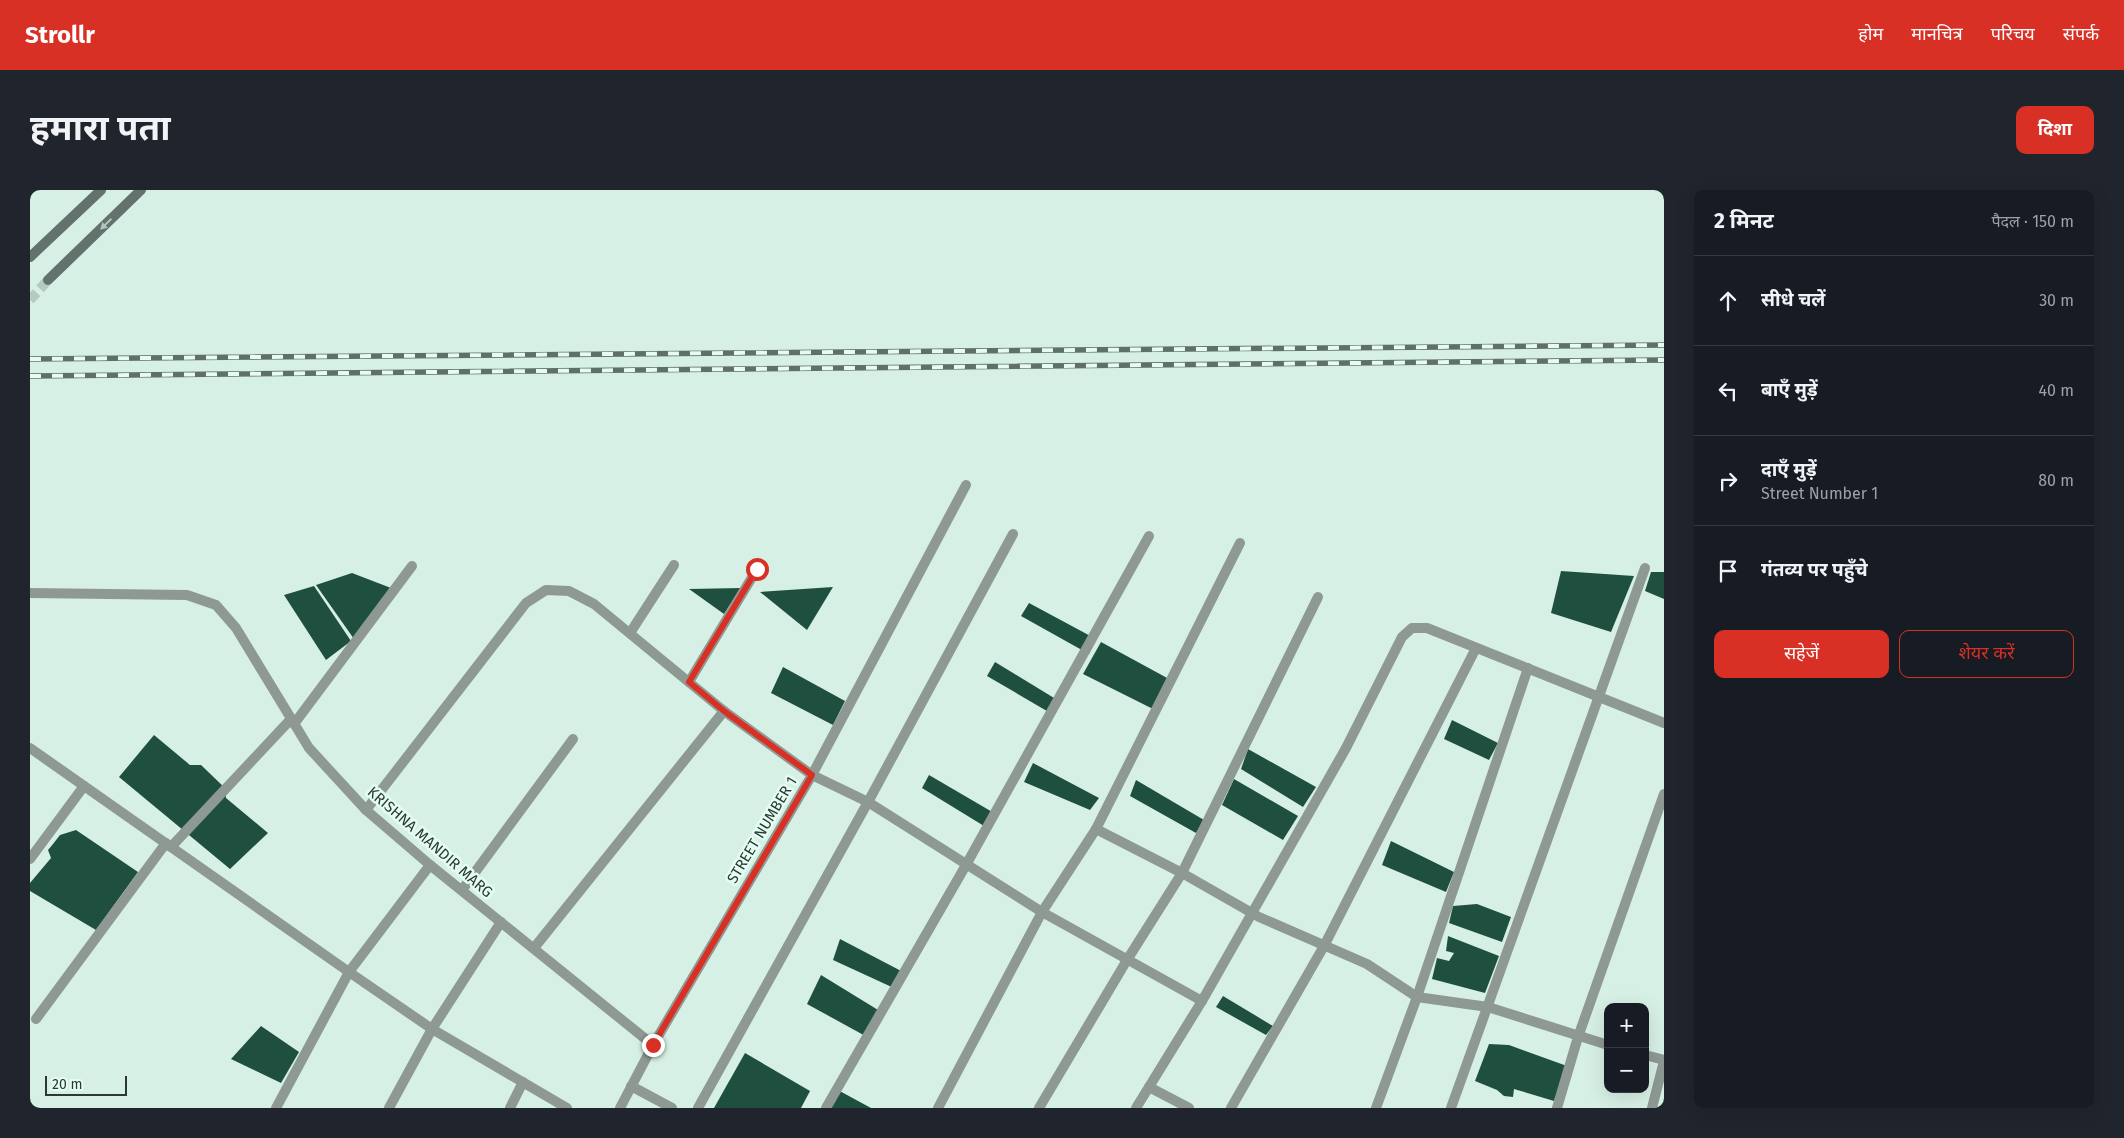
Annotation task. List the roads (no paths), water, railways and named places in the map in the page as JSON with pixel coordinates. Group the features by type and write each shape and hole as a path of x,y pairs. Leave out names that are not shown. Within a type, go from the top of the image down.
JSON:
{"main road":[{"path":"30,257 101,190"},
{"path":"48,280 141,190"}],"street":[{"name":"STREET NUMBER 1","path":"620,1108 653,1045 812,775 966,485"},
{"path":"698,1108 868,802 1013,534"},
{"path":"826,1108 966,864 1149,536"},
{"path":"938,1108 1042,912 1096,829 1240,544"},
{"path":"630,633 674,565"},
{"path":"36,1019 168,845 293,721 412,566"},
{"path":"1452,1108 1645,568"},
{"path":"689,682 757,569"},
{"path":"366,810 526,603 546,590 569,591 594,604 724,711 812,775 868,802 1042,912 1202,1001"},
{"name":"KRISHNA MANDIR MARG","path":"30,593 187,594 216,605 236,628 309,748 366,810 430,865 653,1045"},
{"path":"1039,1108 1127,960 1182,873 1318,597"},
{"path":"1136,1108 1202,1001 1346,748 1402,637 1412,628 1427,628 1664,723"},
{"path":"1231,1108 1324,946 1476,648"},
{"path":"1376,1108 1417,997 1528,668"},
{"path":"534,948 724,711"},
{"path":"462,890 573,739"},
{"path":"30,748 432,1029 567,1108"},
{"path":"30,859 84,786"},
{"path":"1557,1108 1578,1037 1664,794"},
{"path":"1096,829 1182,873 1252,913 1366,964 1417,997 1488,1007 1604,1044"},
{"path":"276,1108 349,972 430,865"},
{"path":"389,1108 432,1029 501,922"},
{"path":"1649,1056 1664,1061 1652,1108"},
{"path":"510,1108 523,1082"},
{"path":"631,1086 672,1108"},
{"path":"1149,1087 1189,1108"}],"tunnel":[{"path":"30,300 48,280"}],"railway":[{"path":"30,359 1664,345"},
{"path":"30,376 1664,360"}]}
